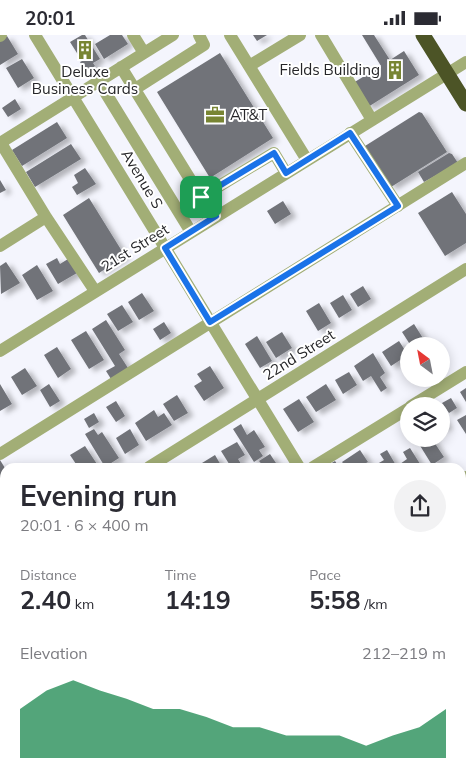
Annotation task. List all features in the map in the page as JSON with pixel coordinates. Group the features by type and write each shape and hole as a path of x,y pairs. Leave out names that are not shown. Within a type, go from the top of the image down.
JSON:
{"highway":[{"path":"423,35 466,104"}],"street":[{"name":"Avenue S","path":"35,35 296,463"},
{"path":"133,35 144,53"},
{"path":"96,291 46,217 0,143 173,35"},
{"path":"135,89 204,45 199,35"},
{"path":"230,35 307,160"},
{"path":"249,66 300,35"},
{"path":"321,35 372,120"},
{"name":"21st Street","path":"0,351 466,62"},
{"path":"121,67 201,197 216,216"},
{"path":"99,82 191,232"},
{"path":"350,133 398,206"},
{"path":"201,197 274,153 286,173"},
{"path":"0,454 466,163"},
{"path":"0,246 46,217"},
{"name":"22nd Street","path":"155,463 466,269"},
{"path":"426,397 466,371"},
{"path":"319,463 400,413"}],"building":[{"name":"Deluxe Business Cards","path":"85,35 100,59 93,63 95,66 86,72 80,62 82,61 70,42"},
{"path":"110,35 122,35 128,44 104,59 95,44"},
{"path":"253,35 267,35 257,41"},
{"name":"Fields Building","path":"362,35 374,35 390,60 404,51 419,75 368,107 353,83 381,66"},
{"path":"7,36 18,54 0,65 0,40"},
{"name":"AT&T","path":"220,53 273,138 210,178 157,92"},
{"path":"22,59 34,78 18,88 6,68"},
{"path":"15,99 21,109 8,117 2,108"},
{"path":"419,112 422,113 447,152 391,187 365,146"},
{"path":"57,122 67,138 22,166 12,150"},
{"path":"71,144 81,159 35,187 26,172"},
{"path":"449,153 452,154 458,163 424,182 418,172"},
{"path":"85,168 96,184 77,195 72,187 78,183 74,175"},
{"path":"0,180 6,190 0,193"},
{"path":"452,192 466,214 466,243 445,256 418,213"},
{"path":"89,198 125,256 99,273 63,215"},
{"path":"283,201 291,214 275,224 267,211"},
{"path":"57,258 60,264 68,259 77,273 58,284 46,264"},
{"path":"6,262 20,283 1,294 0,266"},
{"path":"37,265 53,291 37,300 22,275"},
{"path":"363,286 371,299 358,307 350,294"},
{"path":"142,293 154,311 139,320 128,302"},
{"path":"343,295 352,310 339,318 330,303"},
{"path":"319,303 331,323 318,331 306,311"},
{"path":"122,305 133,322 118,331 107,314"},
{"path":"106,320 125,350 119,354 128,368 111,379 106,371 115,366 92,329"},
{"path":"164,322 171,333 160,340 153,329"},
{"path":"414,324 422,337 405,337 402,332"},
{"path":"86,331 104,360 89,369 71,340"},
{"path":"282,332 292,348 276,358 266,342"},
{"path":"257,336 272,361 260,368 245,344"},
{"path":"399,341 400,343 400,360 391,366 382,352"},
{"path":"57,347 71,369 58,378 44,355"},
{"path":"373,353 385,373 380,377 387,388 381,392 371,376 363,381 354,366"},
{"path":"210,366 224,388 204,401 194,386 202,381 197,374"},
{"path":"25,368 37,386 22,395 11,377"},
{"path":"349,372 357,385 343,394 335,380"},
{"path":"0,384 12,404 0,411"},
{"path":"49,384 60,401 50,407 40,390"},
{"path":"326,384 336,400 316,412 306,397"},
{"path":"466,388 466,402 460,392"},
{"path":"177,395 188,413 174,421 163,404"},
{"path":"299,399 314,422 298,432 283,409"},
{"path":"450,399 457,408 450,412"},
{"path":"116,401 125,416 116,422 106,407"},
{"path":"154,410 158,417 164,413 172,425 146,441 135,423"},
{"path":"94,413 99,422 89,428 84,419"},
{"path":"466,415 466,434 457,420"},
{"path":"241,424 247,435 254,430 265,447 259,450 263,456 254,462 233,429"},
{"path":"94,429 98,435 102,432 119,458 111,463 103,463 85,434"},
{"path":"130,429 139,445 125,454 116,438"},
{"path":"237,442 245,455 238,459 240,463 228,463 221,451"},
{"path":"85,446 96,463 75,463 70,455"},
{"path":"421,447 437,447 444,457 435,463 431,463"},
{"path":"410,448 419,463 401,463 407,459 403,452"},
{"path":"360,450 368,462 343,463"},
{"path":"387,450 395,463 379,463 384,460 380,454"},
{"path":"270,454 276,463 261,463 259,461"},
{"path":"215,455 220,463 202,463"}],"place":[{"name":"Deluxe Business Cards","path":"85,50"},
{"name":"Fields Building","path":"395,70"},
{"name":"AT&T","path":"215,115"}],"route":[{"path":"350,133 398,206 210,322 165,248 216,216 201,197 274,153 286,173 350,133"}]}
